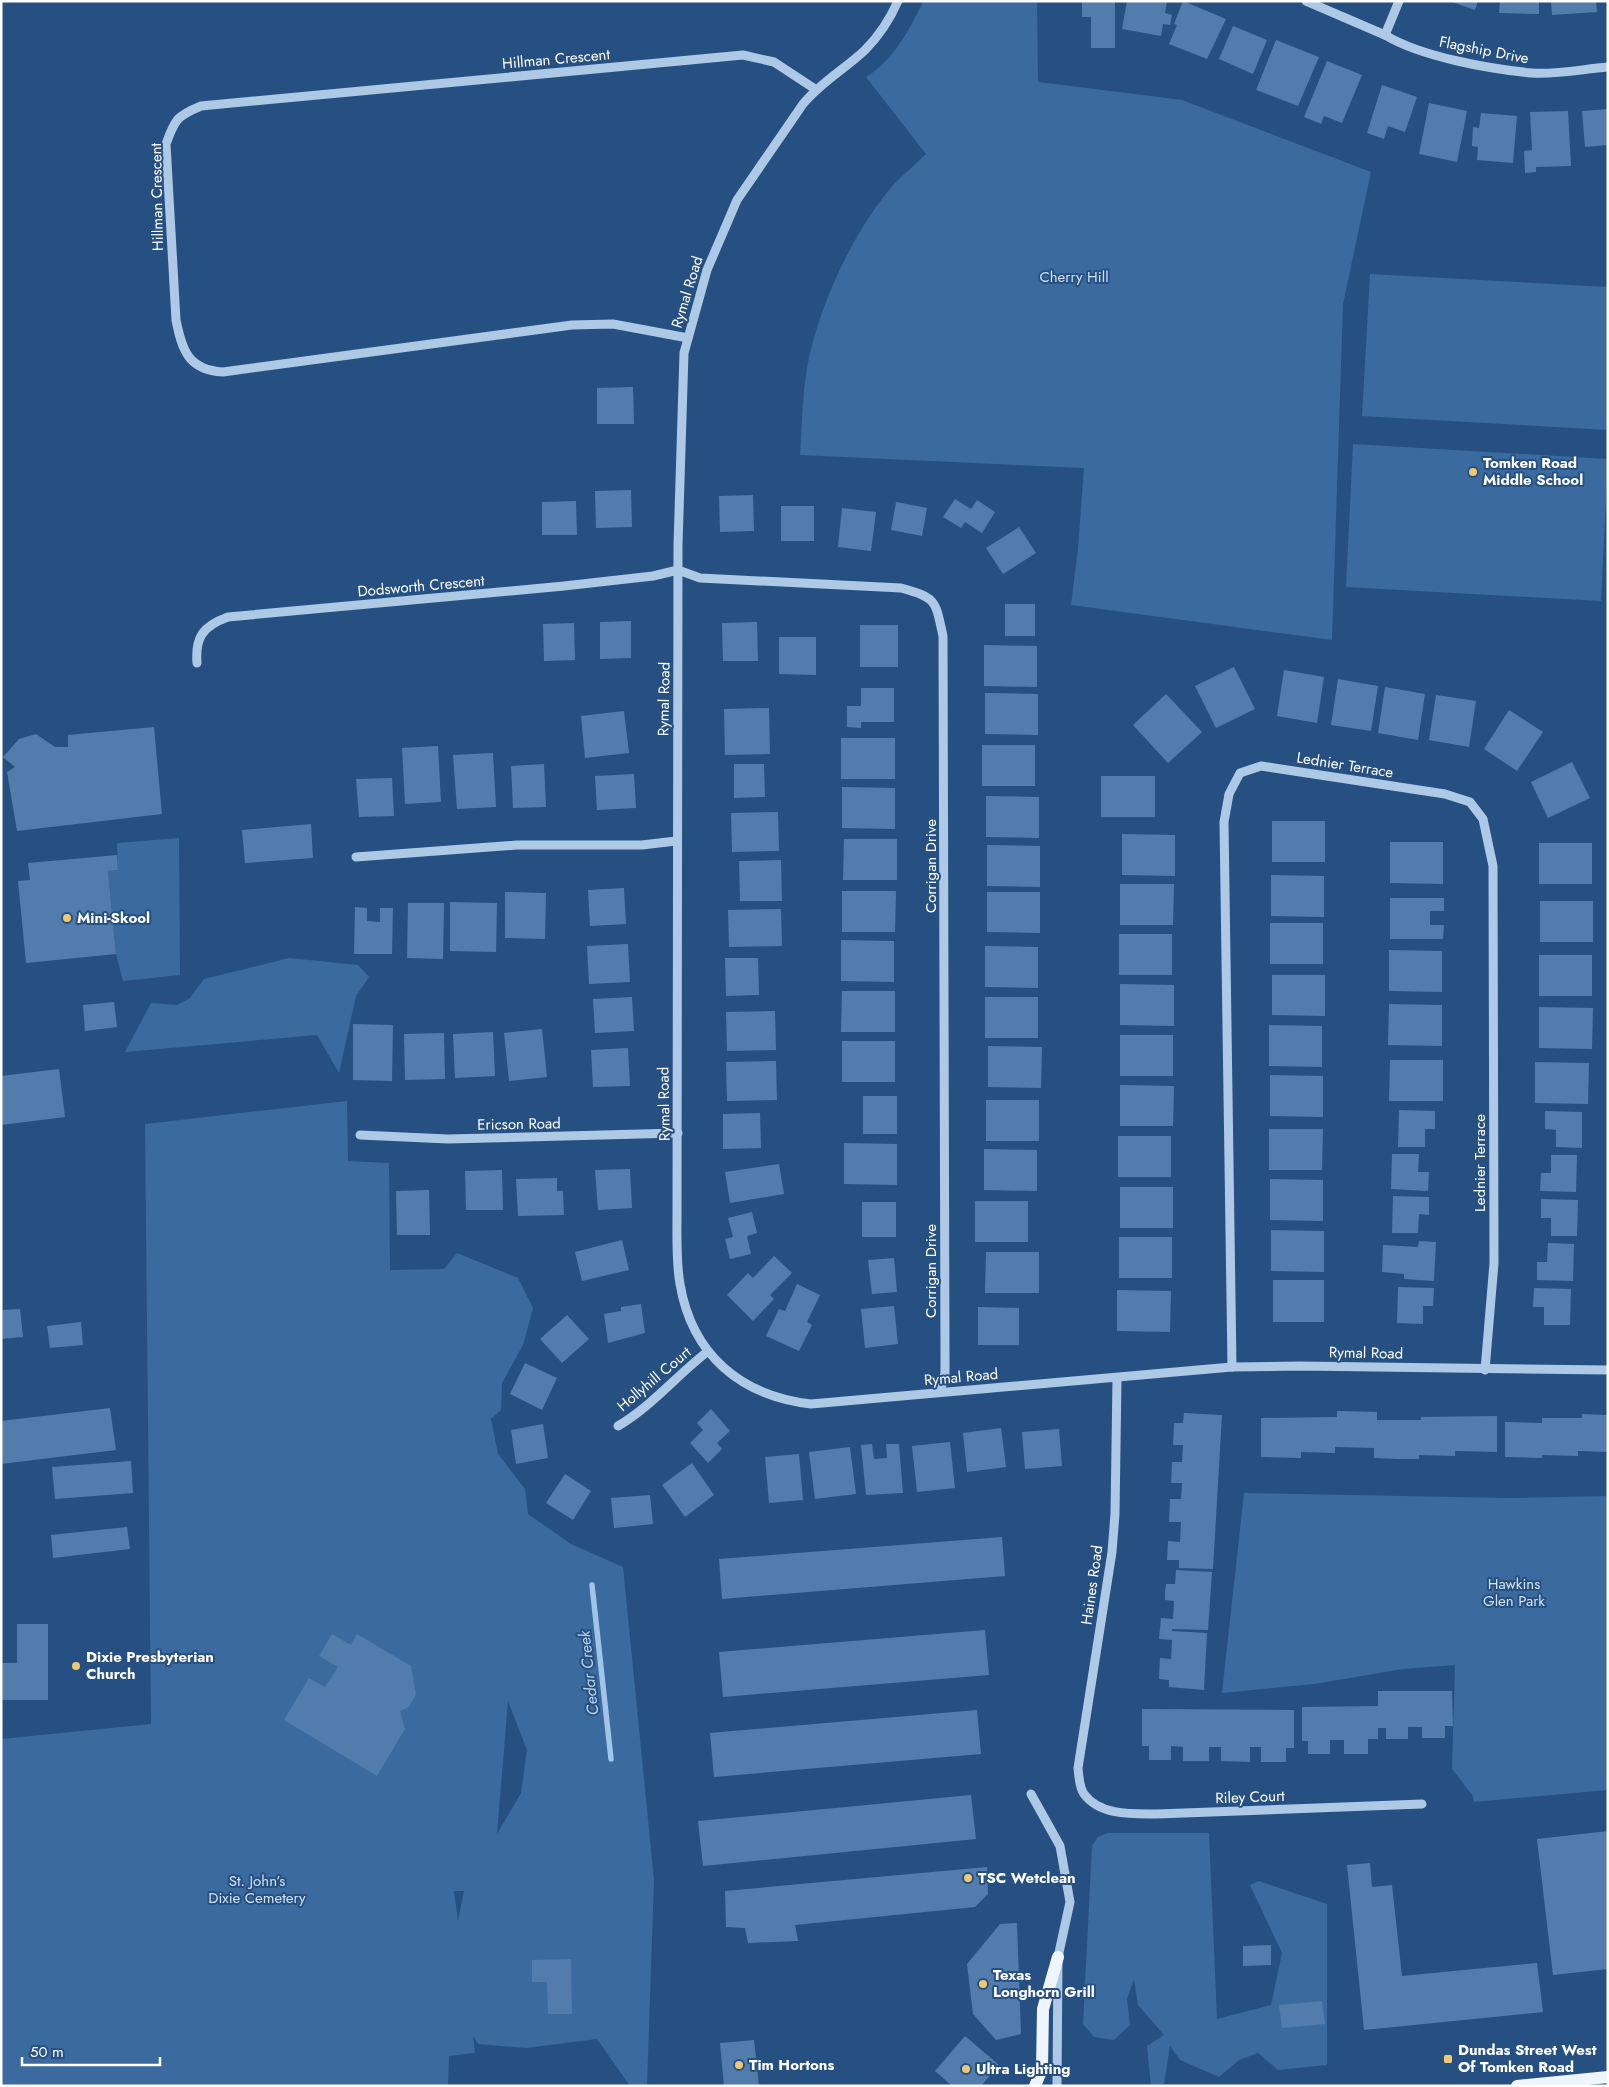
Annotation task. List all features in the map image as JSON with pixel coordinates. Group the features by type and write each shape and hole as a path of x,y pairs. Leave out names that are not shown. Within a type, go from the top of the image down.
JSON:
{"main road":[{"path":"1035,2086 1042,2069 1043,2009 1058,1958"},
{"path":"1517,2086 1608,2077"}],"street":[{"name":"Rymal Road","path":"898,1 889,21 866,49 815,90 737,200 707,270 684,353 678,570 676,842 677,1215 680,1284 691,1325 707,1352 740,1381 786,1401 811,1404 1232,1367 1608,1370"},
{"name":"Flagship Drive","path":"1306,1 1397,42 1445,58 1533,73 1608,67"},
{"path":"1385,35 1399,1"},
{"name":"Hillman Crescent","path":"688,338 613,324 572,325 223,372 209,372 191,361 181,346 176,320 166,144 172,127 181,115 201,106 743,55 774,62 815,90"},
{"name":"Dodsworth Crescent","path":"197,663 196,644 200,635 216,621 228,617 564,586 652,576 678,570"},
{"name":"Corrigan Drive","path":"678,570 700,578 900,588 927,596 937,607 943,636 944,714 945,1373 940,1392"},
{"name":"Lednier Terrace","path":"1232,1367 1224,822 1228,794 1240,773 1261,766 1445,794 1470,802 1483,819 1493,866 1494,1262 1485,1370"},
{"path":"356,857 517,845 642,845 676,842"},
{"name":"Ericson Road","path":"360,1135 448,1139 678,1133"},
{"name":"Hollyhill Court","path":"618,1426 641,1412 687,1367 707,1352"},
{"name":"Haines Road","path":"1084,1794 1078,1768 1109,1576 1115,1514 1116,1378"},
{"path":"1031,1794 1060,1846 1070,1902 1058,1958 1057,2086"},
{"name":"Riley Court","path":"1084,1794 1109,1811 1150,1814 1422,1804"}],"green space":[{"name":"Cherry Hill","path":"1037,1 1038,82 1182,100 1371,172 1343,304 1332,640 1071,605 1078,549 1084,468 800,455 806,375 818,325 827,299 851,248 879,202 895,183 926,154 866,77 885,62 900,44 923,2"},
{"path":"1370,274 1608,287 1608,430 1362,416"},
{"path":"1353,444 1608,459 1601,601 1346,587"},
{"path":"179,838 180,975 123,981 116,954 108,871 118,870 117,843"},
{"path":"289,958 358,965 369,977 356,996 339,1073 317,1035 125,1052 151,1003 177,1005 190,998 204,979"},
{"name":"St. John’s Dixie Cemetery","path":"347,1101 348,1161 389,1163 390,1270 444,1269 457,1253 518,1278 533,1308 523,1345 502,1383 501,1410 491,1419 498,1454 525,1489 528,1514 571,1544 623,1567 654,1880 647,2086 630,2086 597,2039 526,2048 478,2044 473,2036 475,2053 449,2056 448,2086 1,2086 1,1739 151,1724 145,1124","holes":["508,1701 527,1750 521,1793 497,1834","454,1891 464,1891 458,1921"]},
{"name":"Hawkins Glen Park","path":"1244,1493 1508,1498 1608,1496 1608,1790 1474,1802 1473,1796 1452,1769 1455,1665 1403,1669 1314,1684 1222,1693"},
{"path":"1107,1833 1209,1833 1217,2019 1271,2005 1282,1953 1250,1885 1259,1881 1327,1904 1327,2065 1278,2070 1258,2053 1239,2060 1219,2077 1180,2060 1170,2046 1164,2084 1151,2086 1147,2046 1164,2035 1138,2005 1134,1979 1127,1999 1130,2025 1114,2040 1094,2037 1083,2024 1092,1846 1098,1837"}],"building":[{"path":"1082,1 1115,1 1115,48 1091,48 1091,17 1082,17"},
{"path":"1127,1 1167,1 1165,13 1172,15 1170,25 1163,24 1161,36 1122,29"},
{"path":"1183,1 1226,19 1207,59 1169,44 1177,25 1174,24"},
{"path":"1449,1 1478,1 1475,10"},
{"path":"1500,1 1539,1 1539,14 1499,13"},
{"path":"1551,1 1596,1 1597,12 1552,15"},
{"path":"1233,26 1267,40 1253,74 1219,59"},
{"path":"1276,40 1319,57 1298,106 1256,90"},
{"path":"1327,61 1362,75 1342,123 1324,116 1321,124 1304,117"},
{"path":"1382,85 1417,97 1405,132 1388,126 1384,139 1367,133"},
{"path":"1429,103 1467,111 1457,162 1419,154"},
{"path":"1608,109 1608,145 1585,147 1582,111"},
{"path":"1568,111 1571,166 1536,167 1536,172 1525,173 1524,151 1532,150 1530,112"},
{"path":"1481,113 1517,116 1513,163 1477,160 1478,147 1472,146 1473,127 1479,128"},
{"path":"633,387 634,424 597,424 597,388"},
{"path":"631,490 632,527 596,528 595,491"},
{"path":"753,495 754,531 720,532 719,496"},
{"path":"955,499 971,509 977,500 995,512 982,533 965,522 961,528 943,517"},
{"path":"576,501 577,535 542,535 542,502"},
{"path":"896,502 927,508 922,536 891,530"},
{"path":"781,506 814,506 814,541 781,541"},
{"path":"842,508 876,512 871,551 838,547"},
{"path":"1019,527 1036,553 1003,574 986,548"},
{"path":"1005,604 1035,604 1035,636 1005,636"},
{"path":"631,621 631,658 600,659 600,622"},
{"path":"757,622 758,661 723,661 722,623"},
{"path":"574,623 575,660 544,661 543,624"},
{"path":"860,625 898,625 898,667 860,667"},
{"path":"779,637 816,637 816,675 779,674"},
{"path":"984,645 1037,646 1037,687 984,686"},
{"path":"1234,667 1255,709 1216,728 1195,686"},
{"path":"1284,670 1324,677 1317,723 1277,716"},
{"path":"1338,679 1378,686 1371,731 1331,725"},
{"path":"1385,687 1425,694 1418,740 1378,733"},
{"path":"861,688 894,688 894,722 861,722 861,728 847,727 847,706 861,706"},
{"path":"985,693 1038,694 1038,735 985,734"},
{"path":"1166,694 1202,732 1168,763 1133,725"},
{"path":"1436,695 1476,701 1469,747 1429,740"},
{"path":"769,708 770,754 725,755 724,709"},
{"path":"1509,710 1543,732 1517,771 1484,749"},
{"path":"624,711 629,753 585,758 581,716"},
{"path":"154,727 162,814 17,831 7,772 15,767 3,757 19,739 36,734 55,747 68,747 68,735"},
{"path":"841,738 895,738 895,779 841,779"},
{"path":"982,745 1035,745 1035,786 982,786"},
{"path":"438,746 441,802 405,804 402,748"},
{"path":"493,753 496,807 457,809 453,755"},
{"path":"1572,762 1590,798 1548,818 1531,782"},
{"path":"544,764 546,807 513,808 511,766"},
{"path":"734,764 764,764 765,797 734,798"},
{"path":"634,774 636,808 597,810 595,776"},
{"path":"1101,776 1155,776 1155,817 1101,817"},
{"path":"392,778 394,816 359,817 356,779"},
{"path":"842,787 895,788 895,829 842,828"},
{"path":"986,796 1039,797 1039,838 986,837"},
{"path":"778,812 779,851 732,852 731,813"},
{"path":"1272,821 1325,821 1325,862 1272,862"},
{"path":"311,824 313,858 245,863 242,830"},
{"path":"1122,834 1175,835 1175,876 1122,875"},
{"path":"844,839 897,839 897,880 843,880"},
{"path":"1390,842 1443,842 1443,884 1390,883"},
{"path":"1539,843 1592,843 1592,884 1539,884"},
{"path":"987,845 1040,846 1040,887 987,886"},
{"name":"Mini-Skool","path":"117,855 118,870 108,871 116,954 26,963 18,881 30,880 28,863"},
{"path":"781,860 782,901 740,901 739,861"},
{"path":"1271,875 1324,876 1324,917 1271,916"},
{"path":"1120,884 1174,884 1173,925 1120,925"},
{"path":"624,888 626,924 590,926 588,890"},
{"path":"842,891 896,891 895,932 842,932"},
{"path":"505,892 546,893 545,939 505,938"},
{"path":"987,892 1040,892 1040,933 987,932"},
{"path":"1390,898 1444,898 1444,911 1430,911 1430,925 1444,925 1443,939 1390,939"},
{"path":"1540,901 1593,901 1593,942 1540,942"},
{"path":"450,902 497,903 496,952 450,951"},
{"path":"408,903 444,903 443,959 407,958"},
{"path":"355,907 367,908 367,921 380,922 380,908 393,908 392,954 354,954"},
{"path":"781,909 782,946 729,947 728,910"},
{"path":"1270,923 1323,923 1323,964 1270,964"},
{"path":"1119,934 1172,934 1172,975 1119,975"},
{"path":"841,940 894,941 894,982 841,981"},
{"path":"628,944 630,982 589,984 587,946"},
{"path":"985,946 1038,947 1038,988 985,987"},
{"path":"1389,950 1442,951 1442,992 1389,991"},
{"path":"1539,955 1592,955 1592,996 1539,996"},
{"path":"725,958 758,958 759,995 726,996"},
{"path":"1272,975 1325,975 1325,1016 1272,1015"},
{"path":"1120,984 1174,985 1174,1026 1120,1025"},
{"path":"842,991 895,991 895,1032 841,1032"},
{"path":"632,997 634,1031 595,1033 593,999"},
{"path":"985,997 1038,997 1038,1038 985,1038"},
{"path":"114,1002 117,1027 85,1031 83,1005"},
{"path":"1389,1004 1442,1005 1442,1046 1388,1045"},
{"path":"1539,1007 1593,1008 1592,1049 1539,1048"},
{"path":"775,1011 776,1050 727,1051 726,1012"},
{"path":"353,1024 393,1025 392,1081 353,1080"},
{"path":"1269,1025 1322,1026 1322,1067 1269,1066"},
{"path":"542,1029 547,1077 509,1081 504,1033"},
{"path":"493,1032 495,1076 455,1078 453,1034"},
{"path":"444,1033 445,1079 405,1080 404,1034"},
{"path":"1120,1035 1173,1035 1173,1076 1120,1076"},
{"path":"842,1041 895,1041 895,1082 842,1082"},
{"path":"988,1046 1042,1047 1041,1088 988,1087"},
{"path":"628,1048 630,1086 593,1087 591,1050"},
{"path":"1390,1060 1443,1060 1443,1101 1389,1101"},
{"path":"776,1061 777,1100 727,1101 726,1062"},
{"path":"1535,1062 1589,1063 1588,1104 1535,1103"},
{"path":"59,1069 65,1117 1,1125 1,1076"},
{"path":"1270,1075 1323,1076 1323,1117 1270,1116"},
{"path":"1120,1085 1174,1086 1173,1126 1120,1126"},
{"path":"863,1096 897,1096 897,1134 863,1134"},
{"path":"986,1100 1039,1100 1039,1141 986,1141"},
{"path":"1399,1110 1435,1111 1435,1129 1425,1129 1425,1147 1398,1147"},
{"path":"1545,1111 1582,1112 1582,1148 1556,1147 1556,1130 1545,1129"},
{"path":"760,1113 761,1148 723,1149 723,1114"},
{"path":"1269,1129 1323,1129 1322,1170 1269,1170"},
{"path":"1118,1136 1171,1136 1171,1177 1118,1177"},
{"path":"844,1143 897,1144 897,1185 844,1184"},
{"path":"984,1149 1037,1150 1037,1191 984,1190"},
{"path":"1392,1154 1419,1154 1418,1172 1429,1172 1428,1191 1391,1189"},
{"path":"1551,1155 1577,1155 1576,1192 1540,1191 1541,1173 1551,1173"},
{"path":"779,1164 784,1194 730,1203 725,1172"},
{"path":"630,1169 632,1208 598,1210 595,1170"},
{"path":"502,1170 503,1210 466,1210 465,1171"},
{"path":"557,1178 557,1191 563,1191 564,1215 518,1216 516,1179"},
{"path":"1270,1179 1323,1180 1323,1221 1270,1220"},
{"path":"1120,1187 1173,1187 1173,1228 1120,1228"},
{"path":"429,1190 430,1235 397,1235 396,1191"},
{"path":"1393,1196 1429,1197 1429,1215 1419,1214 1418,1233 1392,1233"},
{"path":"1541,1199 1578,1200 1577,1236 1551,1236 1551,1218 1541,1218"},
{"path":"975,1201 1028,1201 1028,1242 975,1242"},
{"path":"862,1202 896,1202 896,1237 862,1237"},
{"path":"752,1212 757,1233 747,1236 751,1254 730,1259 725,1239 733,1237 728,1218"},
{"path":"1271,1230 1324,1231 1324,1272 1271,1271"},
{"path":"1119,1237 1172,1237 1172,1278 1119,1278"},
{"path":"622,1240 629,1270 582,1281 575,1252"},
{"path":"1419,1241 1436,1242 1434,1281 1404,1279 1404,1274 1382,1272 1383,1245 1418,1247"},
{"path":"1548,1243 1574,1244 1573,1281 1537,1280 1537,1262 1547,1262"},
{"path":"986,1252 1039,1252 1039,1293 985,1293"},
{"path":"774,1256 792,1273 770,1295 774,1299 753,1321 727,1295 748,1273 753,1278"},
{"path":"894,1258 897,1292 872,1294 868,1260"},
{"path":"1273,1280 1324,1280 1324,1322 1273,1322"},
{"path":"797,1284 820,1295 807,1322 812,1325 799,1351 766,1336 779,1309 785,1311"},
{"path":"1398,1287 1434,1288 1433,1306 1423,1306 1423,1324 1397,1323"},
{"path":"1534,1288 1571,1289 1570,1325 1544,1325 1544,1307 1533,1307"},
{"path":"1117,1290 1171,1291 1170,1332 1117,1331"},
{"path":"641,1304 645,1333 608,1343 604,1314 621,1311 621,1307"},
{"path":"894,1306 898,1344 865,1348 861,1309"},
{"path":"978,1307 1019,1308 1019,1345 978,1345"},
{"path":"20,1309 23,1337 1,1339 1,1310"},
{"path":"567,1315 589,1339 562,1363 540,1339"},
{"path":"81,1322 83,1345 50,1348 47,1326"},
{"path":"525,1363 557,1378 542,1410 510,1394"},
{"path":"110,1408 116,1450 1,1464 1,1421"},
{"path":"711,1409 730,1431 717,1443 722,1449 708,1463 690,1443 703,1430 697,1423"},
{"path":"1337,1411 1377,1412 1377,1420 1421,1420 1421,1417 1497,1416 1497,1452 1455,1451 1455,1456 1419,1455 1419,1459 1397,1459 1374,1458 1374,1448 1335,1447 1335,1453 1301,1452 1301,1458 1261,1457 1261,1418 1337,1417"},
{"path":"1184,1413 1222,1415 1213,1569 1179,1568 1179,1560 1167,1560 1168,1541 1180,1542 1181,1522 1169,1522 1170,1499 1181,1499 1182,1483 1171,1483 1172,1462 1182,1462 1183,1445 1173,1445 1174,1423 1183,1423"},
{"path":"1582,1414 1608,1415 1608,1452 1578,1451 1578,1456 1542,1455 1542,1458 1505,1457 1505,1422 1542,1423 1542,1418 1582,1418"},
{"path":"543,1424 548,1458 516,1464 511,1430"},
{"path":"1001,1428 1006,1467 967,1472 963,1433"},
{"path":"1059,1429 1062,1466 1025,1469 1022,1432"},
{"path":"950,1442 955,1488 917,1492 912,1446"},
{"path":"872,1444 874,1459 887,1458 886,1444 899,1444 903,1493 866,1495 861,1445"},
{"path":"850,1447 856,1494 815,1499 809,1452"},
{"path":"799,1454 803,1500 769,1503 765,1457"},
{"path":"131,1461 133,1493 55,1499 52,1467"},
{"path":"692,1463 714,1495 685,1517 662,1485"},
{"path":"565,1474 591,1491 573,1520 546,1503"},
{"path":"650,1495 653,1524 614,1528 611,1498"},
{"path":"127,1527 130,1549 53,1558 51,1535"},
{"path":"1002,1537 1005,1576 722,1599 719,1559"},
{"path":"1176,1570 1212,1572 1208,1630 1172,1629 1172,1631 1207,1633 1204,1690 1169,1687 1169,1680 1159,1679 1160,1658 1171,1659 1172,1640 1159,1639 1161,1618 1173,1619 1174,1601 1165,1600 1165,1591 1166,1584 1175,1584"},
{"name":"Dixie Presbyterian Church","path":"17,1624 48,1624 48,1700 1,1700 1,1663 17,1663"},
{"path":"985,1630 989,1675 723,1697 719,1652"},
{"path":"332,1634 351,1645 357,1634 411,1666 416,1694 409,1707 400,1711 405,1729 377,1776 284,1720 309,1678 325,1687 338,1667 319,1656"},
{"path":"1378,1691 1452,1691 1453,1726 1445,1726 1445,1738 1422,1738 1422,1727 1408,1727 1408,1739 1386,1739 1386,1728 1378,1728 1378,1739 1368,1739 1368,1754 1344,1754 1344,1740 1330,1740 1330,1754 1308,1754 1308,1741 1302,1741 1302,1707 1378,1706"},
{"path":"1142,1709 1294,1710 1294,1748 1286,1748 1286,1762 1261,1762 1261,1747 1250,1747 1250,1762 1221,1761 1221,1747 1209,1747 1209,1761 1183,1761 1183,1747 1171,1746 1171,1760 1149,1760 1149,1746 1142,1746"},
{"path":"977,1710 981,1754 714,1777 710,1733"},
{"path":"971,1795 976,1839 703,1866 698,1821"},
{"path":"1608,1831 1608,1969 1553,1975 1537,1839"},
{"path":"1370,1863 1372,1887 1392,1885 1402,1976 1537,1963 1543,2012 1364,2030 1347,1865"},
{"path":"987,1867 988,1894 975,1907 795,1925 798,1941 748,1943 745,1928 726,1927 725,1891"},
{"path":"1017,1923 1021,2034 996,2040 973,2014 967,1964 1000,1924"},
{"path":"1271,1945 1271,1965 1243,1966 1243,1946"},
{"path":"571,1959 572,2014 548,2014 547,1982 532,1982 532,1960"},
{"path":"1322,2001 1325,2024 1282,2028 1279,2005"},
{"path":"965,2036 999,2065 981,2086 952,2086 935,2071"},
{"name":"Tim Hortons","path":"754,2040 759,2086 724,2086 720,2043"}],"waterway":[{"name":"Cedar Creek","path":"592,1585 611,1759"}],"place":[{"name":"Tomken Road Middle School","path":"1473,472"},
{"name":"Mini-Skool","path":"67,918"},
{"name":"Dixie Presbyterian Church","path":"76,1666"},
{"name":"TSC Wetclean","path":"968,1878"},
{"name":"Texas Longhorn Grill","path":"983,1984"},
{"name":"Dundas Street West Of Tomken Road","path":"1448,2059"},
{"name":"Tim Hortons","path":"739,2065"},
{"name":"Ultra Lighting","path":"966,2069"}]}
